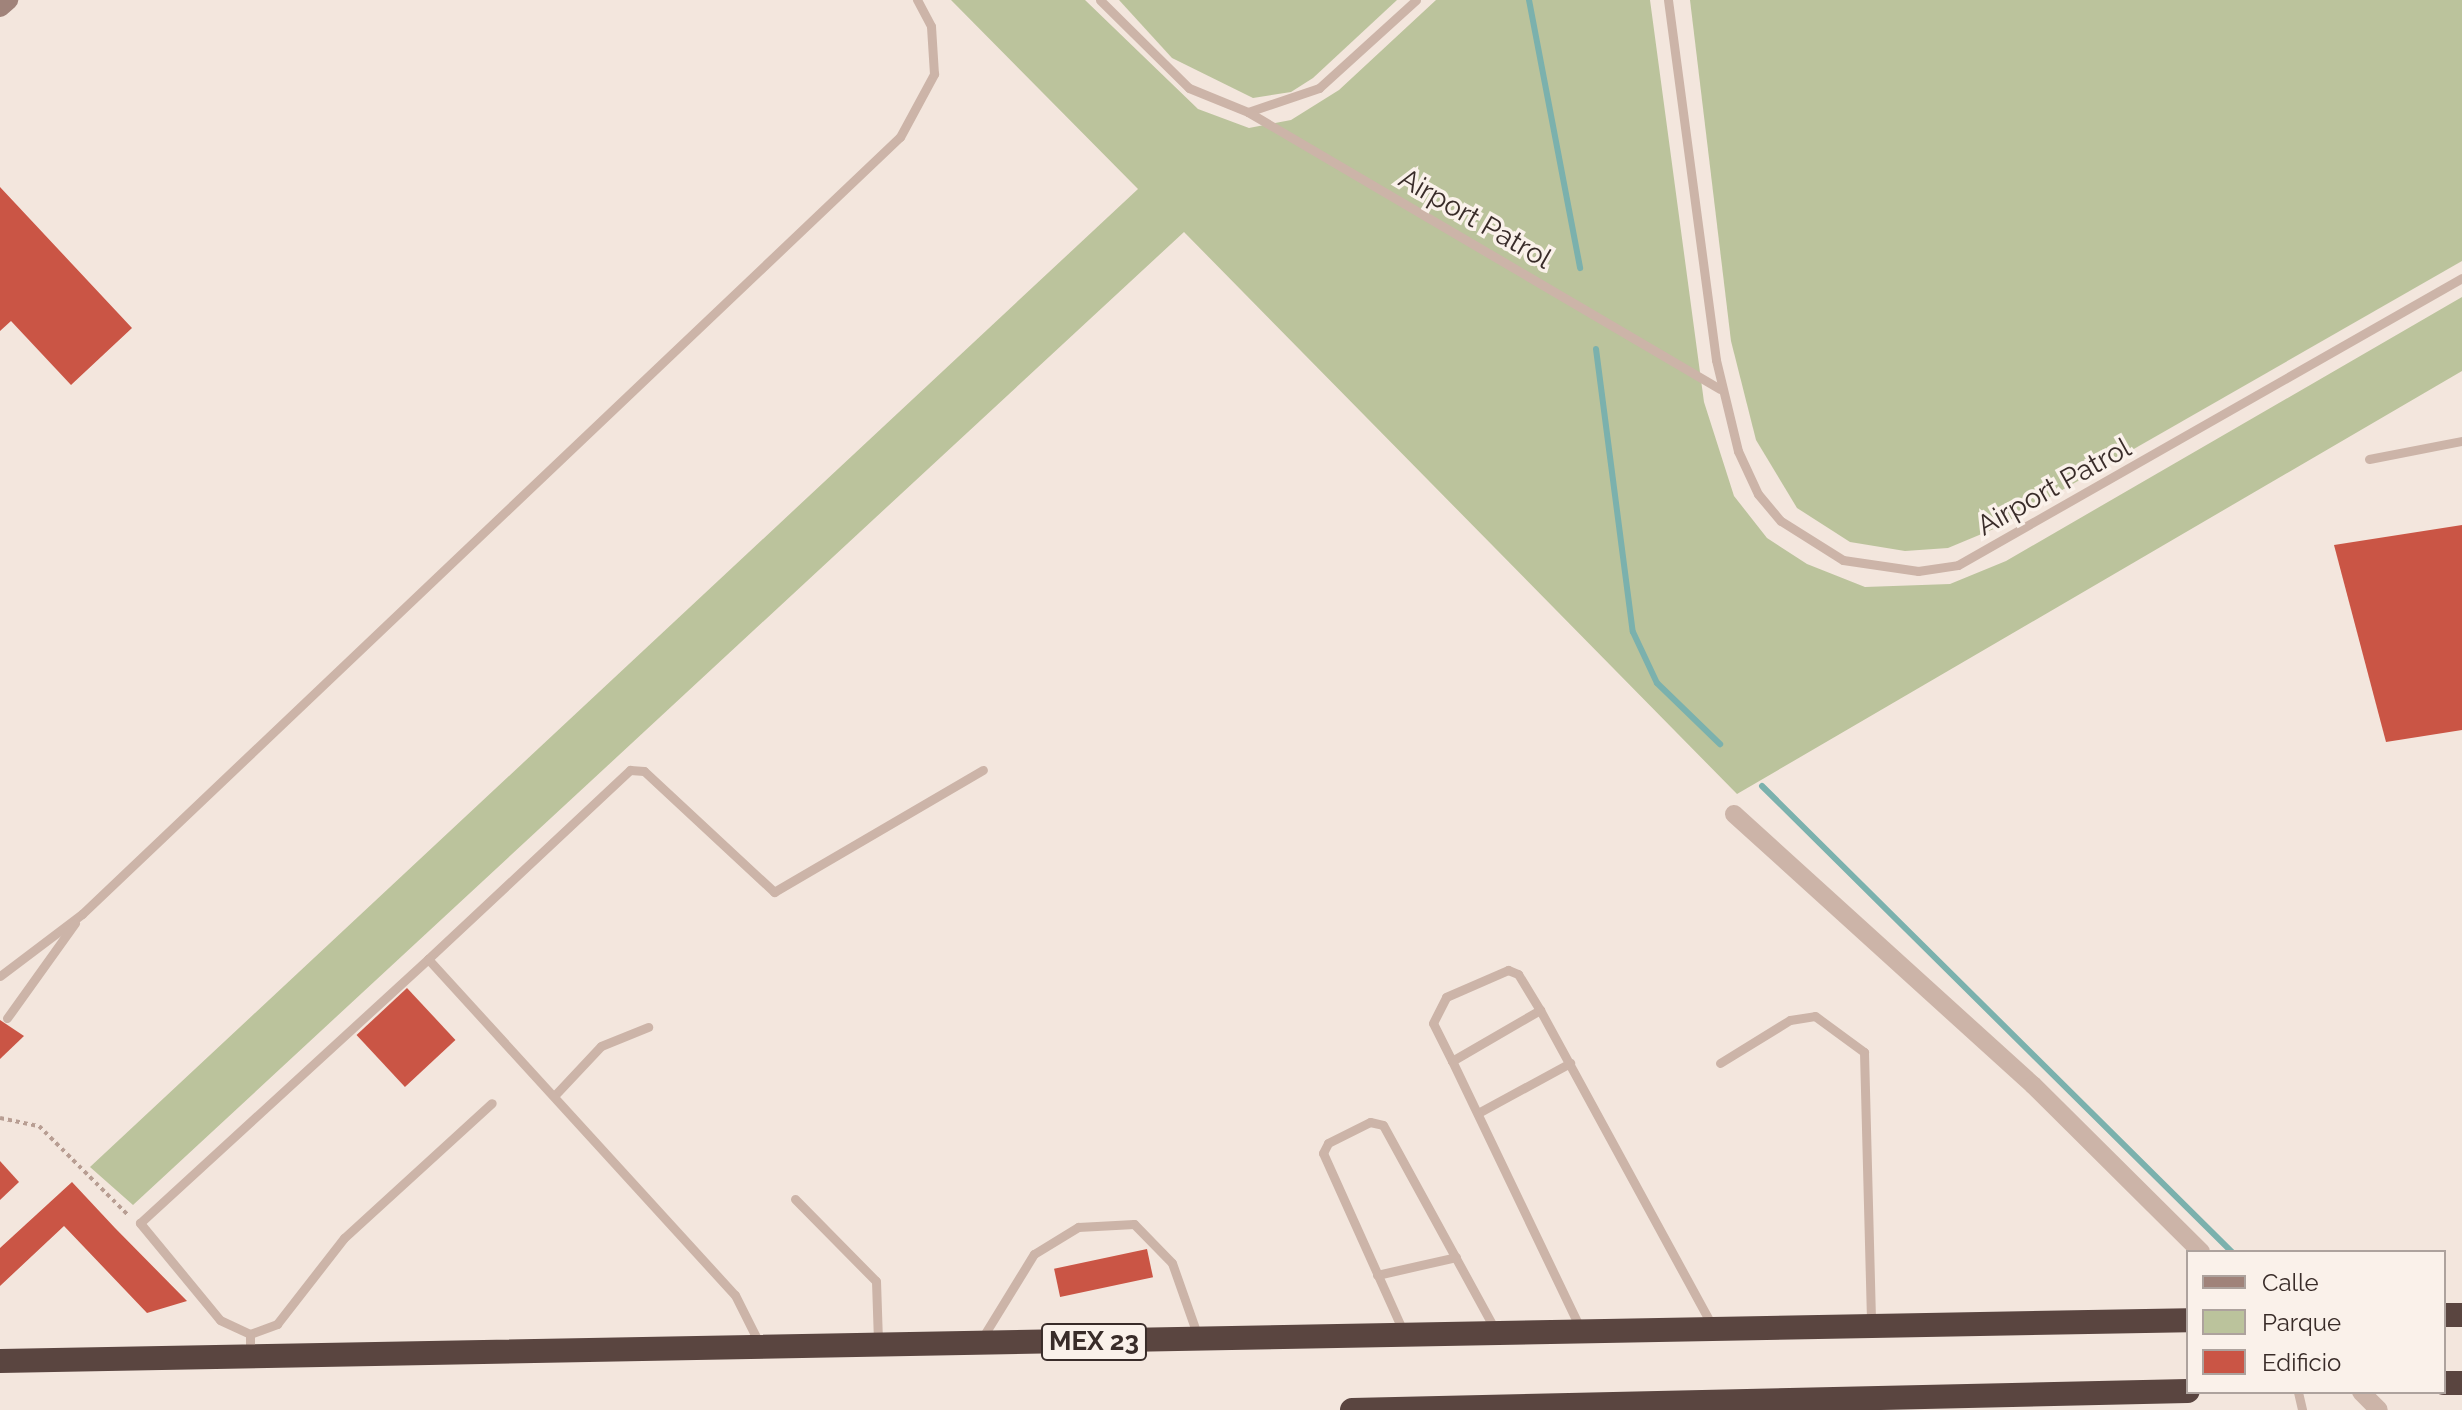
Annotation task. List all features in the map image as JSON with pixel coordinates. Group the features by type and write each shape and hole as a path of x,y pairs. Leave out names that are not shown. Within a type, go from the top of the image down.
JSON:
{"highway":[{"name":"MEX 23","path":"0,1361 250,1345 762,1348 2186,1320"},
{"path":"1352,1410 2102,1402 2186,1391"}],"street":[{"path":"0,7 8,0"},
{"path":"1734,814 2033,1085 2199,1250"},
{"path":"2363,1394 2379,1410"}],"lane":[{"path":"0,976 82,914 900,137 934,74 931,26 917,0"},
{"name":"Airport Patrol","path":"1100,0 1189,88 1248,112 1720,389"},
{"path":"1248,112 1319,88 1416,0"},
{"name":"Airport Patrol","path":"1668,0 1720,389 1758,494 1781,521 1843,560 1880,569 1944,567 2003,543 2462,278"},
{"path":"2369,459 2462,441"},
{"path":"492,1103 344,1238 277,1324 250,1345 220,1320 140,1223 630,770 644,771 774,892 983,770"},
{"path":"7,1018 82,914"},
{"path":"428,959 735,1295 762,1348"},
{"path":"1582,1332 1433,1023 1446,997 1508,970 1518,974 1540,1010 1715,1330"},
{"path":"1452,1061 1540,1010"},
{"path":"1720,1063 1790,1020 1815,1016 1864,1052 1872,1326"},
{"path":"555,1095 601,1046 648,1027"},
{"path":"1478,1113 1570,1063"},
{"path":"1405,1336 1323,1153 1328,1143 1370,1122 1383,1125 1497,1334"},
{"path":"795,1199 876,1281 878,1346"},
{"path":"978,1344 1034,1254 1078,1227 1134,1224 1172,1263 1199,1340"},
{"path":"1377,1275 1456,1257"}],"path":[{"path":"0,1118 39,1126 140,1223"}],"green space":[{"path":"951,0 1085,0 1198,109 1249,128 1291,120 1339,90 1436,0 1650,0 1704,402 1734,496 1767,538 1807,564 1865,587 1950,584 2006,561 2462,297 2462,371 1737,794 1184,232 133,1205 90,1167 1138,189"},
{"path":"1119,0 1397,0 1313,78 1291,92 1253,98 1172,58"},
{"path":"1690,0 2462,0 2462,261 1996,528 1948,548 1905,551 1850,542 1797,508 1756,440 1731,341"}],"building":[{"path":"0,187 132,328 71,385 11,321 0,331"},
{"path":"2462,525 2462,730 2386,742 2334,545"},
{"path":"407,988 455,1040 405,1087 357,1035"},
{"path":"0,1020 24,1036 0,1059"},
{"path":"0,1161 19,1182 0,1200"},
{"path":"72,1182 187,1301 147,1313 64,1226 0,1286 0,1248"},
{"path":"1147,1249 1153,1277 1060,1297 1054,1269"}],"waterway":[{"path":"1529,0 1580,268"},
{"path":"1596,349 1633,632 1657,683 1720,744"},
{"path":"1762,786 2230,1250"}]}
